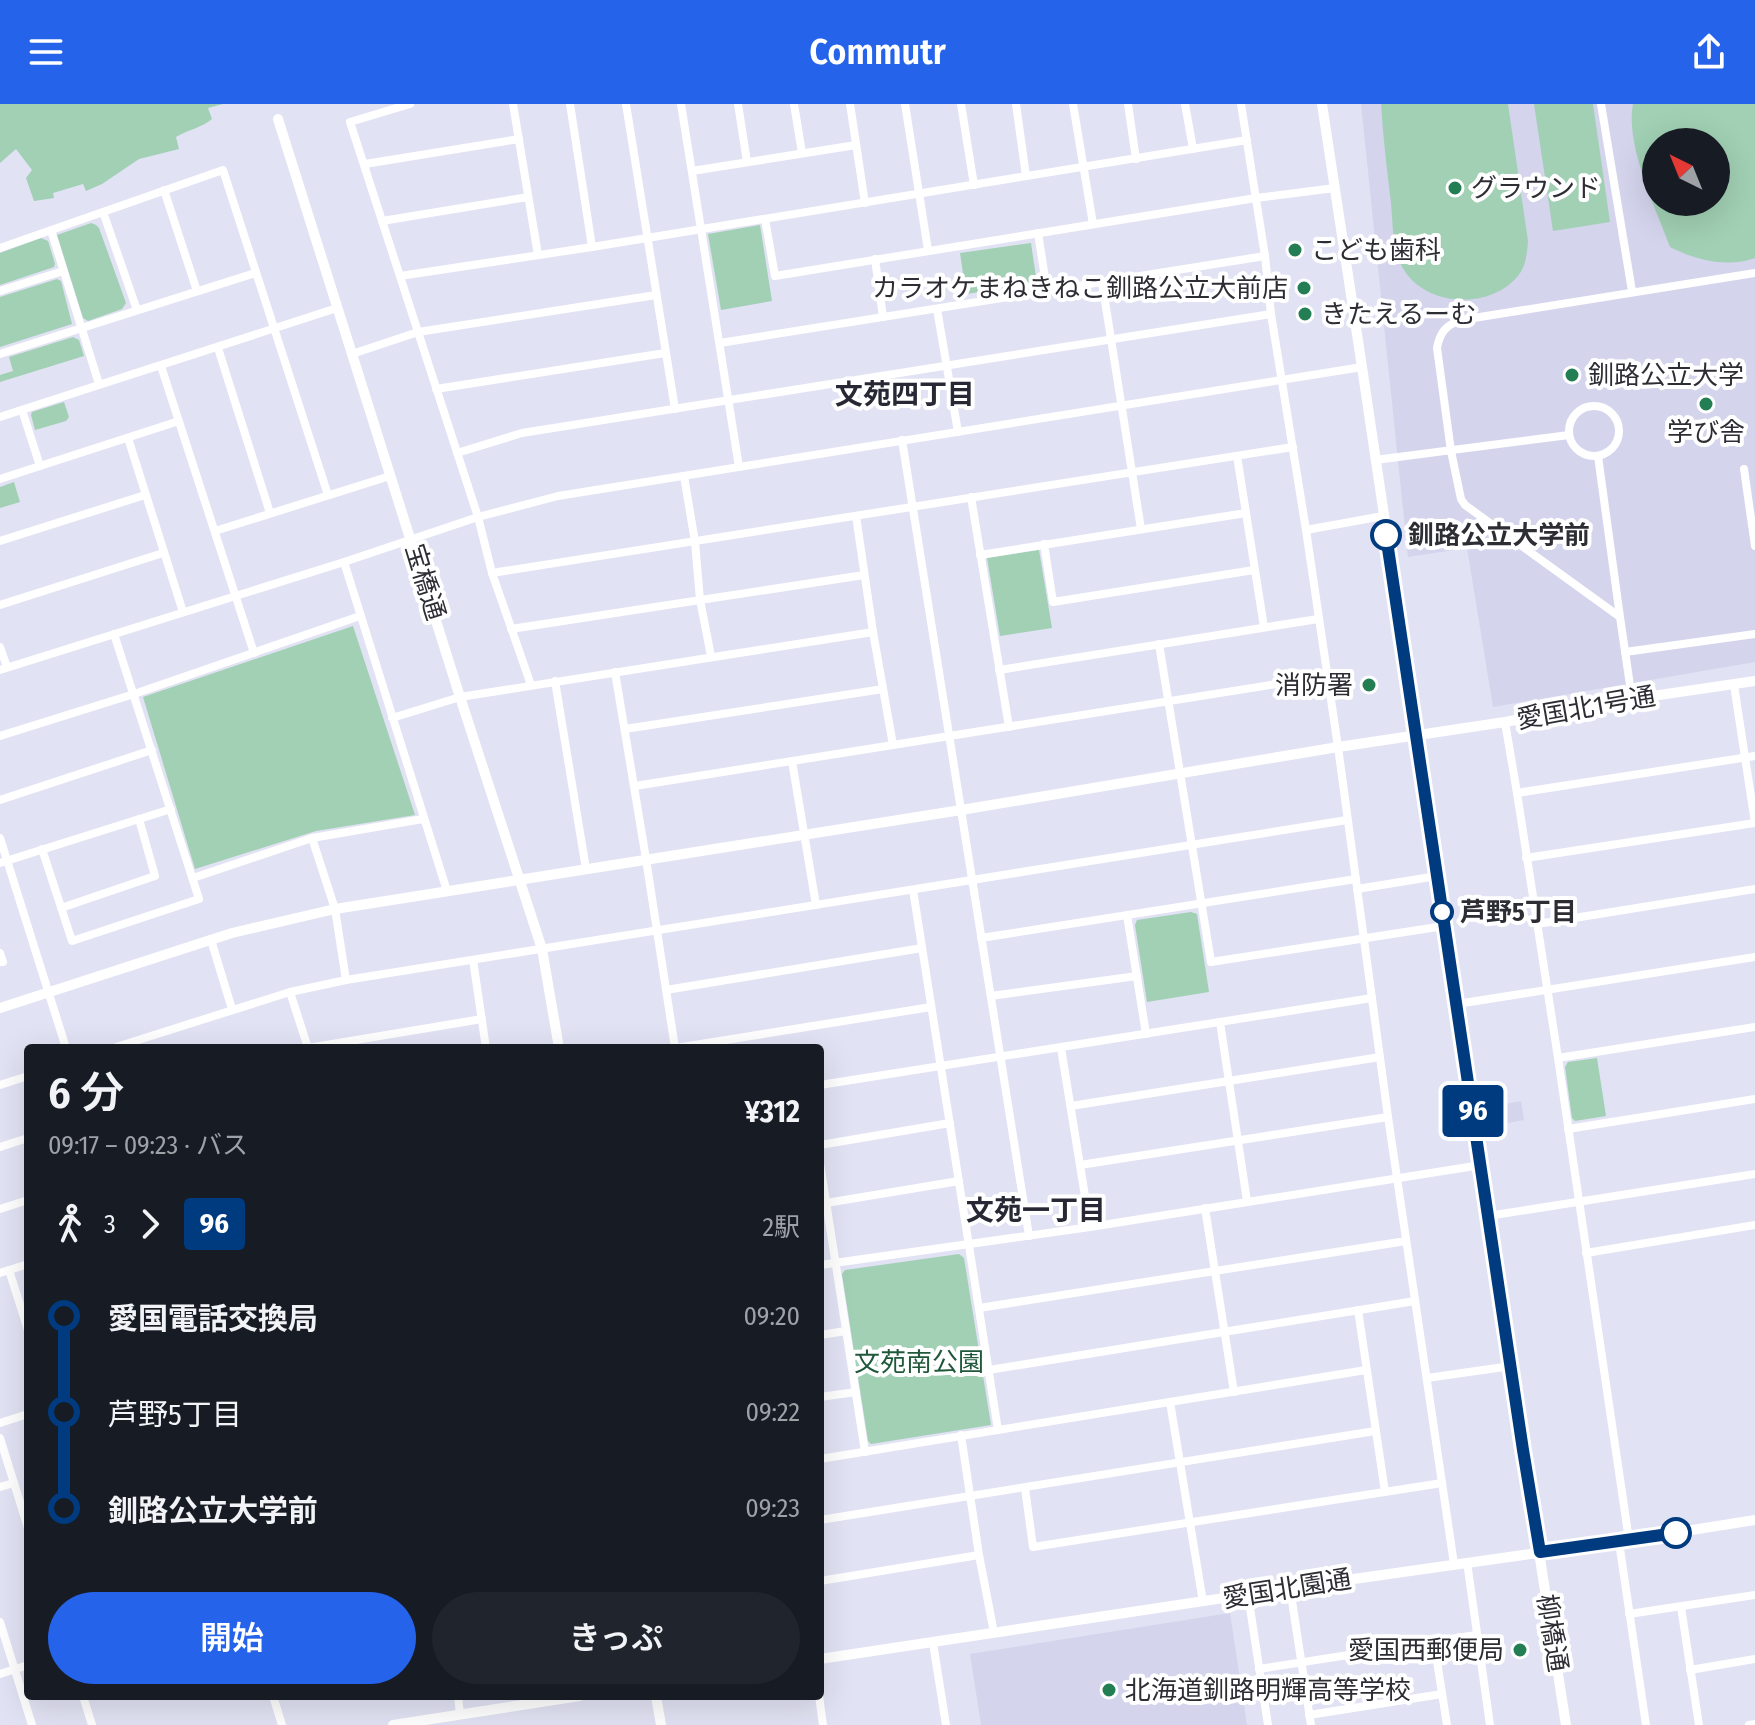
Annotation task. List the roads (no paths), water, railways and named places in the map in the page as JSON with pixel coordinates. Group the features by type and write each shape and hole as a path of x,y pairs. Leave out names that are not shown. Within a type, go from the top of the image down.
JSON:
{"street":[{"path":"410,104 350,122 478,517 492,573 531,685"},
{"path":"513,104 538,255"},
{"path":"570,104 592,247"},
{"path":"626,104 675,409"},
{"path":"681,104 739,467"},
{"path":"738,104 747,162"},
{"path":"794,104 802,153"},
{"path":"850,104 865,203"},
{"path":"905,104 928,250"},
{"path":"961,104 974,185"},
{"path":"1016,104 1026,176"},
{"path":"1073,104 1093,224"},
{"path":"1128,104 1136,159"},
{"path":"1185,104 1193,149"},
{"path":"1241,104 1338,747 1388,1117 1454,1564"},
{"name":"柳橋通","path":"1322,104 1566,1725"},
{"path":"1601,104 1632,291"},
{"name":"宝橋通","path":"278,119 542,949 558,1044"},
{"path":"365,164 519,139"},
{"path":"400,276 1247,140"},
{"path":"692,171 856,145"},
{"path":"0,248 223,170 328,495"},
{"path":"765,219 775,276 1335,188"},
{"path":"164,190 197,291"},
{"path":"382,221 528,197"},
{"path":"103,212 137,310"},
{"path":"51,230 99,384"},
{"path":"1038,233 1047,291"},
{"path":"720,343 1265,256"},
{"path":"875,259 883,317"},
{"path":"0,291 63,271"},
{"path":"0,354 255,273"},
{"path":"1620,617 1465,505 1461,499 1437,348 1442,331 1461,320 1755,273"},
{"path":"1102,282 1141,529"},
{"path":"352,354 418,332 656,295"},
{"path":"0,417 337,308"},
{"path":"937,309 958,432"},
{"path":"457,453 522,433 1271,314"},
{"path":"218,348 270,513"},
{"path":"436,389 665,353"},
{"path":"161,366 254,653"},
{"path":"0,647 3,668 478,517 558,496 1362,367"},
{"path":"1592,405 1610,411 1619,427 1614,446 1598,456 1578,451 1569,435 1569,424 1574,414 1592,405"},
{"path":"22,410 40,466"},
{"path":"0,479 179,421"},
{"path":"1375,460 1569,435"},
{"path":"128,438 183,612"},
{"path":"902,440 1029,1236"},
{"path":"492,573 1293,447"},
{"path":"1237,456 1264,627"},
{"path":"1598,456 1632,699"},
{"path":"1744,469 1755,546"},
{"path":"215,531 390,476"},
{"path":"684,476 695,542 700,600 711,656"},
{"path":"0,541 145,495"},
{"path":"971,497 1009,727"},
{"path":"980,555 1246,513"},
{"path":"856,516 893,745"},
{"path":"1306,530 1383,516"},
{"path":"1044,544 1053,602 1254,570"},
{"path":"0,605 163,553"},
{"path":"344,562 447,891"},
{"path":"511,629 864,575"},
{"path":"0,736 134,694 360,616"},
{"path":"999,670 1318,619"},
{"path":"392,718 460,697 873,632"},
{"path":"42,849 72,941 199,899 114,634"},
{"path":"1625,652 1755,634"},
{"path":"1159,644 1211,962 1444,926"},
{"path":"615,672 675,1044"},
{"path":"635,786 1327,676"},
{"path":"555,681 586,869"},
{"name":"愛国北1号通","path":"0,1008 232,933 335,909 1755,681"},
{"path":"1526,858 1755,823 1734,685"},
{"path":"625,729 883,689"},
{"path":"1505,722 1579,1202 1624,1541 1629,1614 1646,1725"},
{"path":"0,800 152,750"},
{"path":"1517,793 1755,756"},
{"path":"792,761 816,905"},
{"path":"4,862 171,809"},
{"path":"61,908 155,876 139,819"},
{"path":"193,878 312,838 423,819"},
{"path":"125,1044 290,992 346,980 1347,820"},
{"path":"0,838 4,862 65,1044"},
{"path":"312,838 335,909 346,980"},
{"path":"981,938 1200,904 1437,876"},
{"path":"1537,924 1755,889"},
{"path":"913,890 998,1430"},
{"path":"1127,915 1146,1034"},
{"path":"211,940 232,1009"},
{"path":"666,990 922,948"},
{"path":"0,953 3,962 0,962"},
{"path":"1457,1004 1755,957"},
{"path":"473,960 485,1044"},
{"path":"991,996 1137,976"},
{"path":"290,992 307,1044"},
{"path":"824,1084 1372,998"},
{"path":"701,1044 931,1007"},
{"path":"332,1044 482,1019"},
{"path":"1220,1022 1247,1201"},
{"path":"1558,1058 1755,1027"},
{"path":"1061,1048 1090,1227"},
{"path":"1071,1106 1380,1057"},
{"path":"0,1085 24,1077"},
{"path":"1568,1129 1755,1099"},
{"path":"1080,1165 1388,1117"},
{"path":"824,1144 950,1123"},
{"path":"0,1147 24,1139"},
{"path":"824,1264 1090,1227 1481,1165"},
{"path":"1488,1216 1755,1174"},
{"path":"824,1203 959,1181"},
{"path":"0,1209 24,1201"},
{"path":"824,1208 865,1452"},
{"path":"1205,1208 1234,1392"},
{"path":"1586,1253 1755,1225"},
{"path":"979,1308 1406,1241"},
{"path":"24,1265 4,1271 24,1320"},
{"path":"989,1370 1415,1301"},
{"path":"1358,1310 1385,1492"},
{"path":"824,1334 846,1331"},
{"path":"1427,1378 1511,1366"},
{"path":"824,1458 1366,1370"},
{"path":"824,1396 856,1392"},
{"path":"1170,1402 1203,1602"},
{"path":"0,1423 24,1415"},
{"path":"824,1519 1375,1431"},
{"path":"961,1435 994,1633"},
{"path":"0,1438 24,1515"},
{"path":"0,1487 14,1483"},
{"path":"1025,1488 1033,1547 1442,1483"},
{"name":"愛国北園通","path":"824,1658 1755,1520"},
{"path":"824,1580 979,1555"},
{"path":"1467,1562 1490,1725"},
{"path":"1290,1588 1311,1725"},
{"path":"1248,1595 1268,1725"},
{"path":"1629,1614 1755,1595"},
{"path":"1681,1607 1699,1725"},
{"path":"0,1622 24,1697"},
{"path":"1259,1669 1476,1635"},
{"path":"1434,1642 1447,1725"},
{"path":"933,1643 945,1725"},
{"path":"1690,1670 1755,1659"},
{"path":"0,1674 24,1666"},
{"path":"1309,1715 1442,1694"},
{"path":"25,1700 32,1725"},
{"path":"84,1700 92,1725"},
{"path":"274,1700 282,1725"},
{"path":"393,1725 456,1719 521,1700"},
{"path":"657,1700 661,1725"},
{"path":"820,1700 823,1725"},
{"path":"1749,1725 1755,1724"}],"place":[{"name":"グラウンド","path":"1455,188"},
{"name":"こども歯科","path":"1295,250"},
{"name":"カラオケまねきねこ釧路公立大前店","path":"1304,288"},
{"name":"きたえるーむ","path":"1305,314"},
{"name":"釧路公立大学","path":"1572,375"},
{"name":"学び舎","path":"1706,404"},
{"name":"釧路公立大学前","path":"1386,535"},
{"name":"消防署","path":"1369,685"},
{"name":"芦野5丁目","path":"1442,912"},
{"name":"愛国西郵便局","path":"1520,1650"},
{"name":"北海道釧路明輝高等学校","path":"1109,1690"}],"district":[{"name":"文苑四丁目","path":"905,394"},
{"name":"文苑一丁目","path":"1036,1210"}],"park label":[{"name":"文苑南公園","path":"919,1362"}]}
